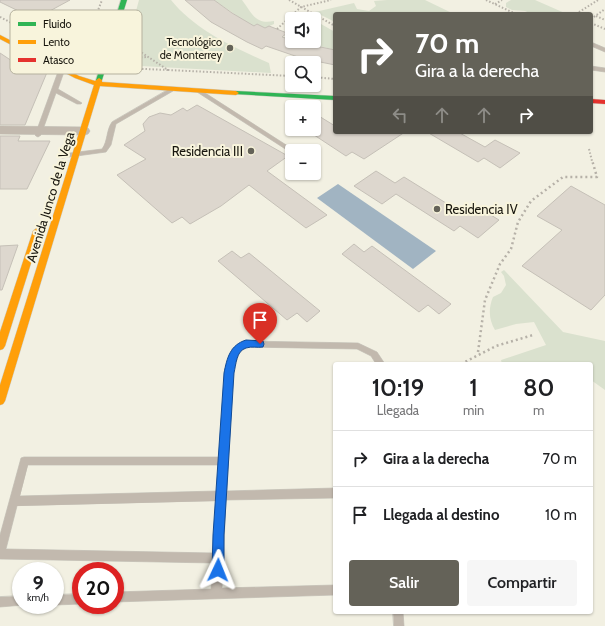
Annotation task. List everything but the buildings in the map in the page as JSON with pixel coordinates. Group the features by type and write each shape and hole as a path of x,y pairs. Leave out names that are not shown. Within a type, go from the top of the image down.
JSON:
{"street":[{"name":"Avenida Junco de la Vega","path":"121,10 124,0"},
{"path":"0,37 10,42"},
{"path":"66,74 81,95 99,84 171,90 333,98"},
{"name":"Avenida Junco de la Vega","path":"81,95 99,74"},
{"name":"Avenida Junco de la Vega","path":"0,401 101,74"},
{"path":"593,101 605,102"},
{"path":"0,130 38,132 65,144 84,131"},
{"name":"Avenida Junco de la Vega","path":"1,341 40,224"},
{"path":"1,341 20,338"}],"lane":[{"path":"593,45 605,50"},
{"path":"593,68 605,70"},
{"path":"38,132 60,74"},
{"path":"54,90 81,95"},
{"path":"65,144 77,155 104,151 108,147 112,126 114,123 171,90"},
{"path":"199,91 285,146"},
{"path":"216,594 229,373 235,352 241,345 246,344 358,346 374,354 379,362"},
{"path":"219,558 0,554 24,461 224,461"},
{"path":"14,501 333,493"},
{"path":"124,597 333,590"},
{"path":"0,602 12,601"},
{"path":"398,614 399,626"}],"path":[{"path":"98,10 102,0"},
{"path":"289,0 333,25"},
{"path":"277,29 301,7 331,0"},
{"path":"486,0 512,12"},
{"path":"495,4 502,0"},
{"path":"579,12 598,0"},
{"path":"593,18 605,9"},
{"path":"596,16 605,20"},
{"path":"0,17 10,22"},
{"path":"593,24 605,29"},
{"path":"142,53 168,70"},
{"path":"142,57 148,57"},
{"path":"142,70 285,76"},
{"path":"321,77 333,78"},
{"path":"478,352 485,300 500,264 511,250 518,222 531,201 563,177 597,177 589,149"},
{"path":"464,362 478,352 506,341 533,335"}],"green space":[{"path":"139,0 171,0 181,11 216,37 269,63 271,73 142,66 142,10 136,10"},
{"path":"214,0 242,0 258,20 268,22 274,21 274,24 265,28 257,24 254,26"},
{"path":"425,0 450,12 333,12 333,21 321,15 321,12 315,12 354,3 357,9 369,11 376,6 374,1"},
{"path":"511,0 535,0 562,12 527,12 512,10 506,7 506,3"},
{"path":"321,24 333,31 333,49 321,46"},
{"path":"504,270 563,332 605,341 605,390 593,381 593,362 502,362 501,360 546,345 534,322 516,324 495,330 490,318 490,306 493,297 501,293 506,285 504,276 501,272"}],"water":[{"path":"338,184 436,251 413,269 317,198"}],"traffic: fast":[{"path":"121,10 124,0"},
{"path":"99,80 101,74"},
{"path":"236,93 333,98"}],"traffic: slow":[{"path":"0,37 10,42"},
{"path":"71,74 99,84 236,93"},
{"path":"0,401 99,80"},
{"path":"0,346 37,231"}],"traffic: jam":[{"path":"593,101 605,102"}],"place":[{"name":"Tecnológico de Monterrey","path":"230,48"},
{"name":"Residencia III","path":"251,151"},
{"name":"Residencia IV","path":"437,209"}],"route":[{"path":"218,570 229,373 235,352 241,345 260,344"}]}
